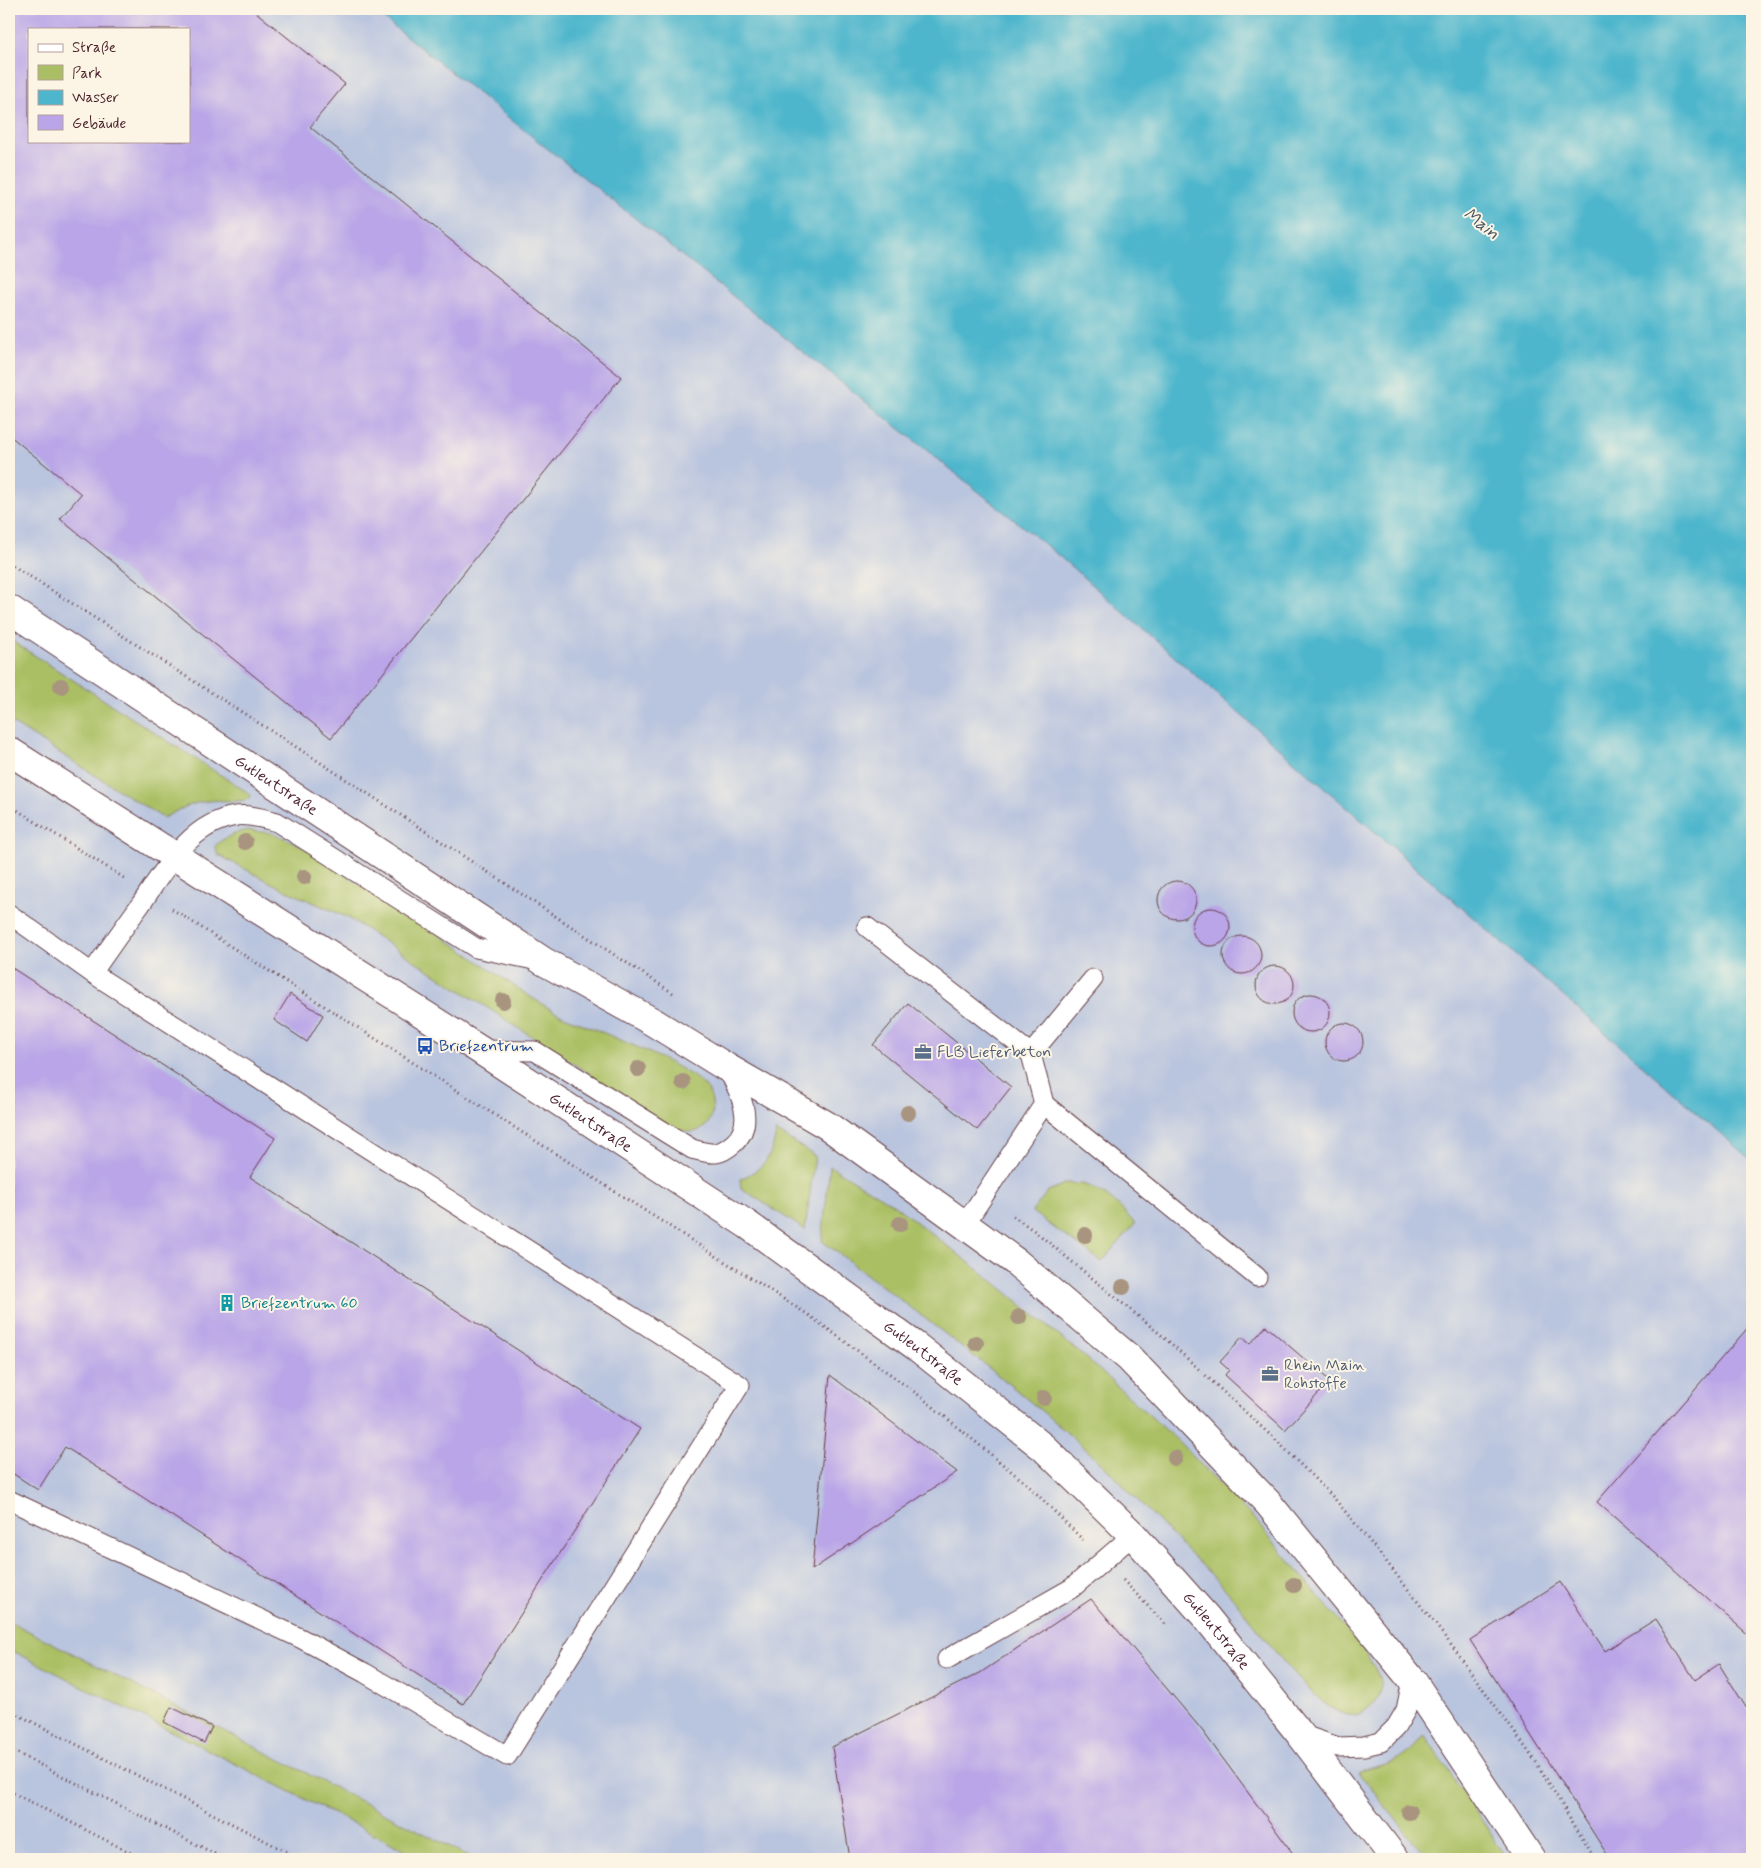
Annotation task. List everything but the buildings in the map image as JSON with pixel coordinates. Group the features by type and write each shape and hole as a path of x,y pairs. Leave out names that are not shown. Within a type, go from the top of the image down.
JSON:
{"main road":[{"name":"Gutleutstraße","path":"9,609 543,961 653,1022 828,1126 1016,1262 1135,1365 1268,1502 1412,1680 1531,1859"},
{"name":"Gutleutstraße","path":"9,751 480,1050 748,1224 917,1347 1044,1448 1133,1535 1206,1617 1300,1734 1395,1859"}],"lane":[{"name":"Gutleutstraße","path":"174,856 196,834 220,821 237,816 255,817 277,822 476,948 543,961"},
{"path":"92,973 174,856"},
{"path":"9,914 92,973 740,1385 507,1756 365,1673 302,1639 9,1500"},
{"path":"867,927 1031,1054 1044,1104 1257,1277"},
{"path":"1031,1054 1093,979"},
{"name":"Gutleutstraße","path":"480,1050 535,1051 692,1149 712,1154 724,1152 741,1137 746,1116 740,1094 726,1067"},
{"path":"965,1224 1044,1104"},
{"path":"947,1659 1072,1588 1133,1535"},
{"path":"1300,1734 1338,1747 1364,1746 1381,1742 1396,1727 1406,1710 1412,1680"}],"path":[{"path":"9,805 807,1314 935,1408 1028,1486 1105,1561 1166,1625"},
{"path":"9,1710 301,1859"},
{"path":"9,1749 225,1859"},
{"path":"9,1791 143,1859"}],"shaded area":[{"path":"9,9 372,9 1052,550 1752,1161 1752,1859 9,1859"}],"green space":[{"path":"9,639 244,790 250,794 251,798 242,801 196,803 163,818 9,721"},
{"path":"248,830 271,833 293,842 446,939 552,1010 637,1047 683,1070 700,1081 709,1092 712,1112 707,1124 703,1129 688,1132 670,1126 347,917 287,891 218,855 215,846 222,840"},
{"path":"776,1131 815,1156 805,1230 741,1188 740,1179 755,1171 770,1155"},
{"path":"830,1166 894,1205 988,1277 1087,1359 1177,1440 1260,1525 1363,1650 1376,1670 1381,1685 1377,1700 1361,1713 1350,1715 1336,1711 1320,1699 1302,1683 1221,1584 1091,1454 985,1365 822,1241"},
{"path":"1067,1183 1084,1184 1101,1192 1119,1206 1135,1224 1102,1262 1032,1212 1048,1191"},
{"path":"9,1621 474,1859 423,1859 9,1649"},
{"path":"1424,1735 1508,1859 1428,1859 1360,1775 1359,1772 1396,1761 1409,1751"}],"water":[{"name":"Main","path":"372,9 1752,9 1752,1161 1052,550"}],"place":[{"name":"Briefzentrum","path":"425,1046"},
{"name":"FLB Lieferbeton","path":"923,1052"},
{"name":"Briefzentrum 60","path":"227,1303"},
{"name":"Rhein Main Rohstoffe","path":"1270,1374"}]}
